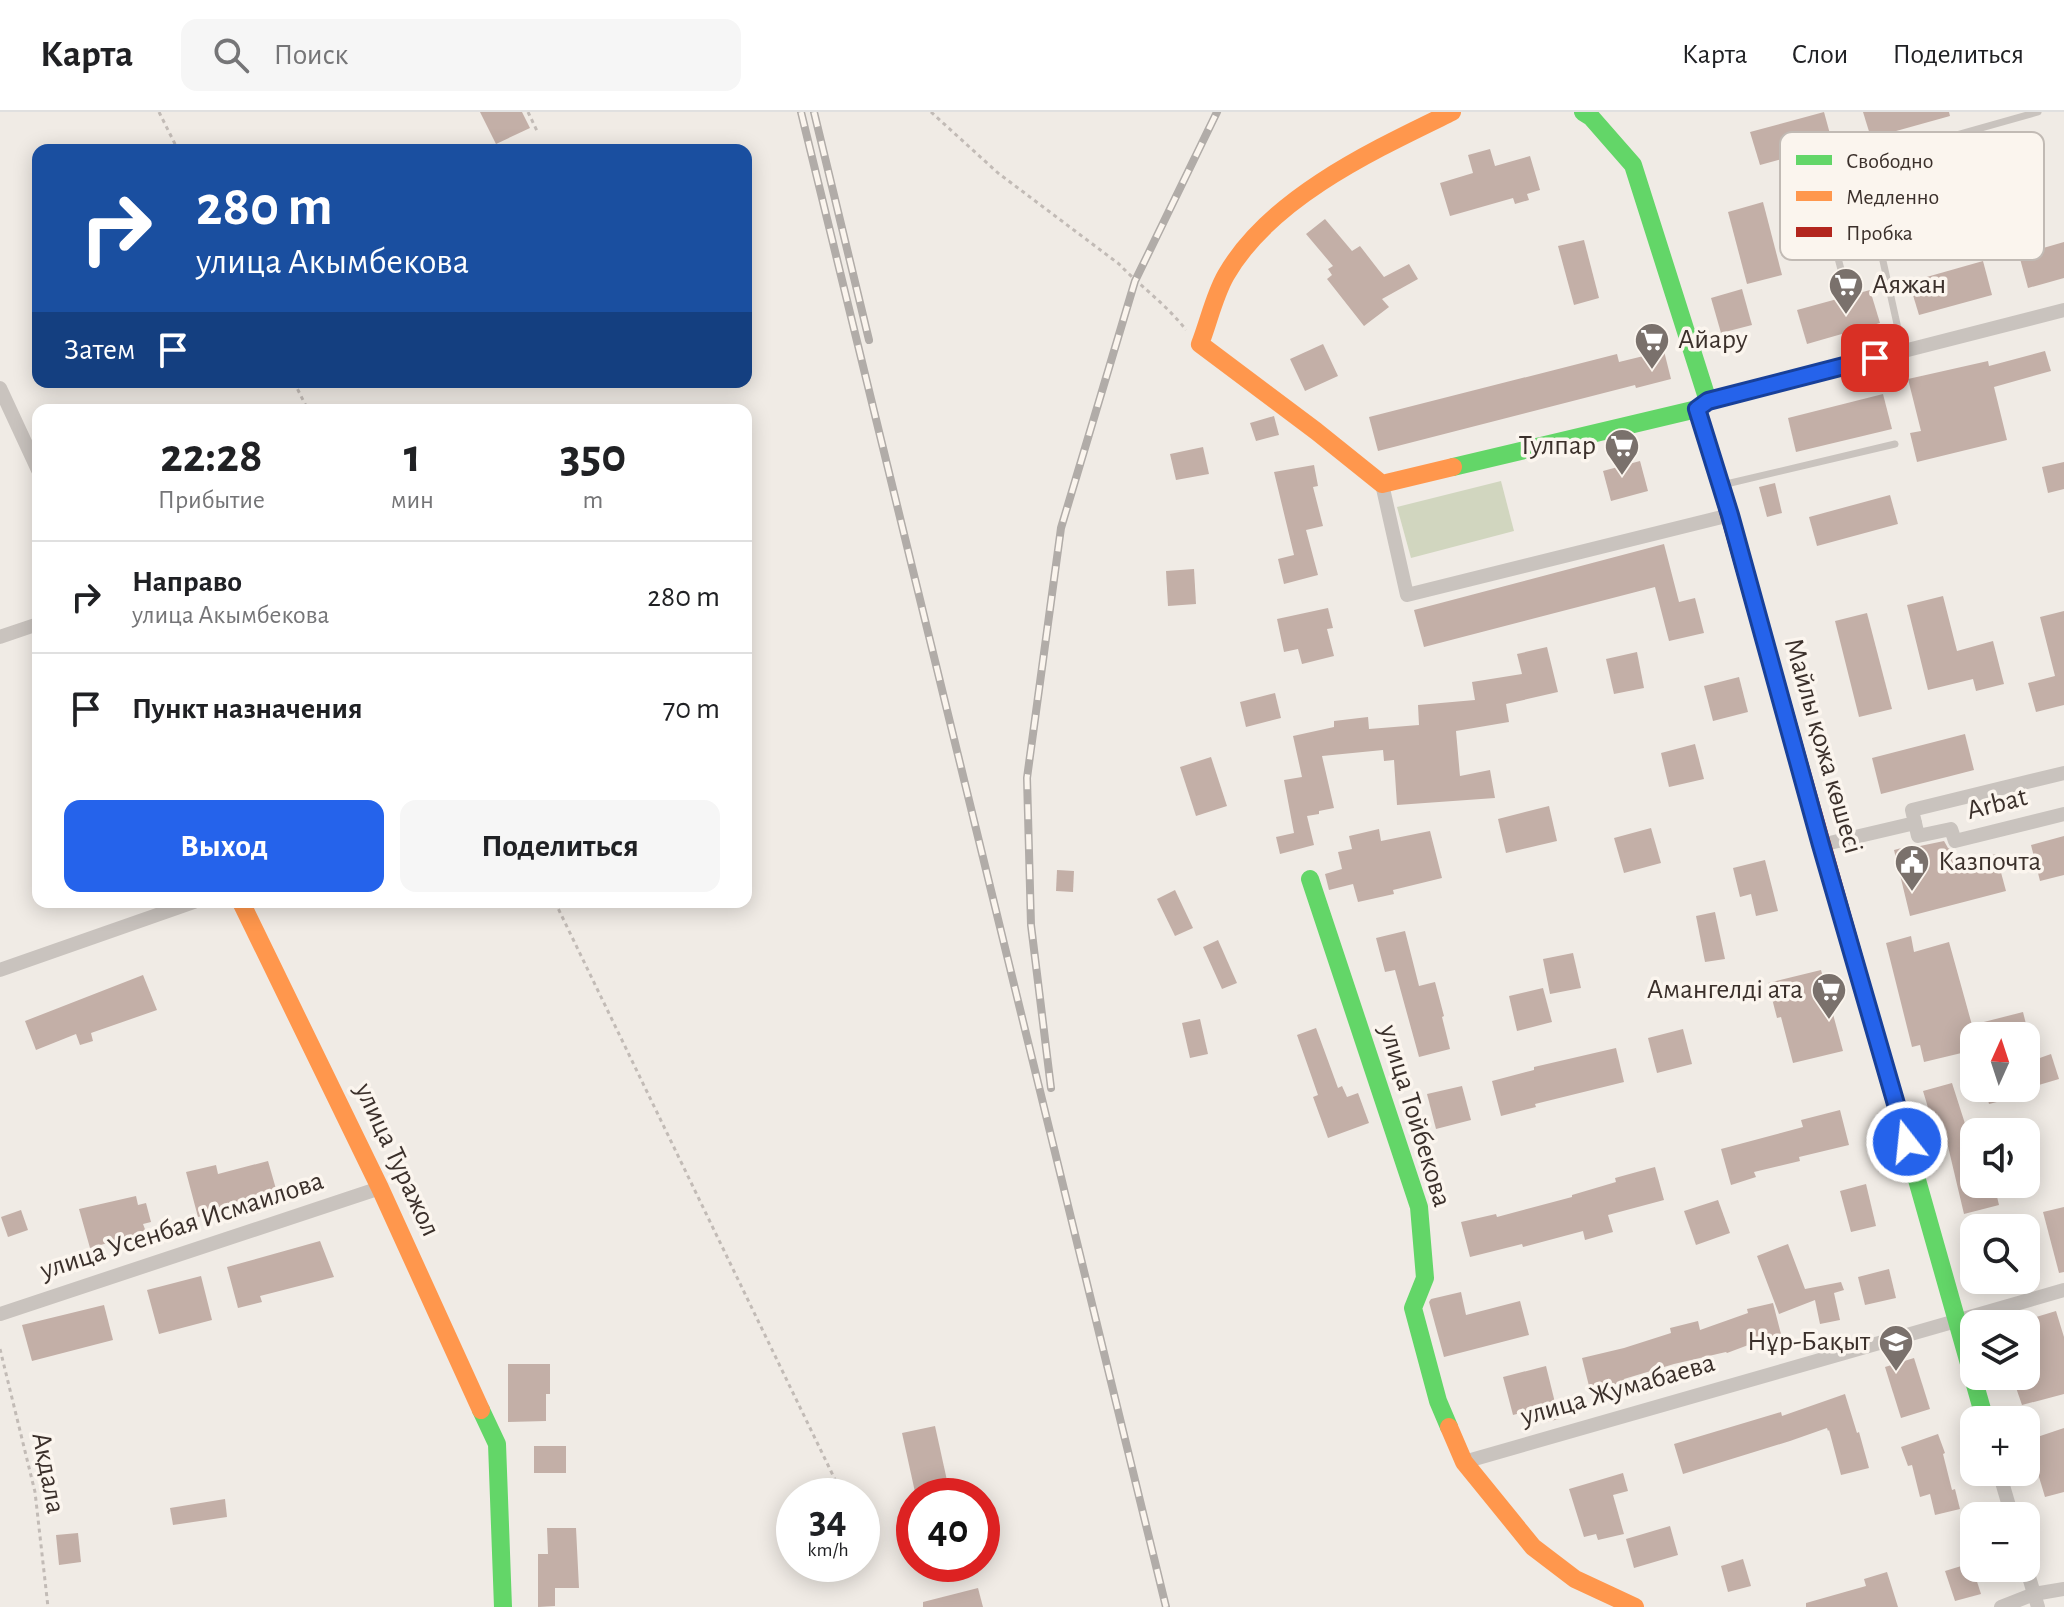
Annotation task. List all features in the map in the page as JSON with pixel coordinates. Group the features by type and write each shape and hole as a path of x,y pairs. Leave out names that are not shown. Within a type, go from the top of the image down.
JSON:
{"street":[{"path":"1452,112 1379,147 1282,212 1251,239 1226,275 1200,344 1382,484 1407,595 1730,515"},
{"name":"Майлы қожа көшесі","path":"1583,112 1633,165 1703,405 1721,485 1821,845 1981,1406"},
{"path":"1382,484 1703,405 2064,310"},
{"path":"0,388 32,457"},
{"path":"0,637 32,626"},
{"name":"Arbat","path":"2064,773 1912,810 1918,836 1951,829 1955,841 2064,814"},
{"name":"Arbat","path":"1821,845 1915,823"},
{"name":"улица Тойбекова","path":"1310,879 1419,1207 1425,1278 1413,1308 1438,1401 1464,1462 1533,1547 1575,1579 1635,1607"},
{"path":"0,970 177,908"},
{"name":"улица Туражол","path":"244,908 380,1188 497,1444 503,1607"},
{"name":"улица Усенбая Исмаилова","path":"0,1314 380,1188"},
{"name":"улица Жумабаева","path":"1464,1462 2064,1290"},
{"path":"2001,1607 2036,1601 2064,1589"}],"lane":[{"path":"1967,132 2038,112"},
{"path":"1838,260 1843,277"},
{"path":"1883,260 1903,351"},
{"path":"1721,485 1895,444"}],"path":[{"path":"159,112 175,144"},
{"path":"528,112 538,133"},
{"path":"931,112 998,173 1119,264 1161,302 1200,344"},
{"path":"558,908 834,1478"},
{"name":"Акдала","path":"0,1349 35,1492 48,1607"}],"green space":[{"path":"1501,481 1514,531 1411,558 1397,507"}],"building":[{"path":"480,112 522,112 530,128 496,144"},
{"path":"1824,112 1829,132 1780,132 1780,160 1760,165 1750,132"},
{"path":"1863,112 1949,112 1950,116 1893,132 1869,132"},
{"path":"1490,149 1495,166 1530,156 1540,190 1527,194 1529,200 1515,204 1513,198 1450,216 1440,183 1473,173 1468,155"},
{"path":"1763,202 1782,275 1747,284 1728,212"},
{"path":"1325,219 1352,251 1360,246 1384,277 1409,264 1418,279 1382,299 1389,307 1364,326 1327,279 1332,275 1328,269 1333,266 1306,234"},
{"path":"1584,240 1599,298 1574,305 1558,246"},
{"path":"2064,242 2064,278 2028,288 2020,260 2044,260 2044,248"},
{"path":"1983,261 1992,295 1919,315 1909,282"},
{"path":"1742,289 1752,325 1721,333 1711,298"},
{"path":"1870,290 1880,323 1807,344 1797,310"},
{"path":"1323,344 1338,376 1305,391 1290,359"},
{"path":"1664,351 1671,379 1636,388 1635,385 1378,451 1369,417 1617,354 1619,362"},
{"path":"2045,351 2051,371 1994,387 2007,440 1917,462 1910,433 1921,431 1908,379 1988,361 1989,366"},
{"path":"1883,394 1892,429 1796,452 1788,418"},
{"path":"1274,416 1279,435 1256,441 1250,423"},
{"path":"1203,447 1209,474 1176,480 1170,454"},
{"path":"1640,461 1648,491 1611,501 1603,471"},
{"path":"2064,462 2064,489 2048,493 2042,467"},
{"path":"1314,465 1318,486 1313,487 1323,526 1306,530 1318,575 1284,584 1278,559 1294,555 1274,472"},
{"path":"1775,483 1782,513 1767,517 1759,487"},
{"path":"1890,495 1898,524 1817,546 1809,517"},
{"path":"1664,544 1679,602 1695,598 1704,633 1669,641 1655,587 1424,647 1414,610"},
{"path":"1194,569 1196,604 1168,606 1166,571"},
{"path":"1943,596 1957,651 1993,641 2004,684 1976,691 1973,679 1928,690 1907,605"},
{"path":"1328,608 1333,628 1327,629 1334,656 1302,664 1298,649 1284,652 1277,619"},
{"path":"2064,611 2064,705 2036,712 2028,683 2055,676 2040,617"},
{"path":"1867,613 1892,709 1859,717 1835,621"},
{"path":"1547,647 1558,692 1506,704 1509,722 1456,731 1460,776 1490,770 1495,798 1397,805 1394,760 1384,761 1383,750 1322,756 1334,808 1307,816 1314,845 1280,854 1276,837 1294,833 1284,780 1302,777 1293,736 1334,727 1334,721 1368,717 1369,729 1419,725 1418,705 1475,700 1472,682 1522,674 1517,654"},
{"path":"1637,652 1644,688 1614,694 1606,659"},
{"path":"1739,677 1748,712 1713,721 1704,686"},
{"path":"1275,693 1281,718 1246,727 1240,702"},
{"path":"1965,734 1974,770 1881,794 1872,758"},
{"path":"1695,744 1704,779 1669,787 1661,753"},
{"path":"1211,757 1227,806 1196,816 1180,767"},
{"path":"1549,806 1557,841 1506,853 1498,819"},
{"path":"1651,828 1661,863 1624,873 1614,838"},
{"path":"1379,829 1381,841 1430,831 1442,878 1358,902 1353,884 1329,890 1325,874 1342,869 1338,852 1352,849 1349,836"},
{"path":"2064,836 2064,875 2040,881 2031,845"},
{"path":"1944,841 1952,850 1956,864 1996,854 2006,891 1910,916 1894,850"},
{"path":"1765,860 1778,911 1756,916 1751,894 1740,897 1733,868"},
{"path":"1057,870 1074,871 1073,892 1056,891"},
{"path":"1175,890 1193,928 1175,936 1157,899"},
{"path":"1715,912 1725,959 1705,962 1696,916"},
{"path":"1405,931 1419,986 1435,982 1450,1049 1419,1057 1395,970 1385,972 1376,938"},
{"path":"1911,936 1914,952 1949,942 1971,1022 1960,1022 1960,1053 1924,1062 1920,1045 1912,1047 1886,943"},
{"path":"1218,940 1237,983 1222,989 1203,947"},
{"path":"1573,953 1581,988 1550,994 1543,959"},
{"path":"1821,970 1843,1051 1793,1063 1768,983"},
{"path":"143,975 157,1010 91,1033 93,1041 80,1045 76,1034 36,1050 25,1021"},
{"path":"1543,988 1552,1022 1517,1031 1509,996"},
{"path":"2023,1012 2026,1022 1984,1022"},
{"path":"1200,1019 1208,1054 1190,1058 1182,1023"},
{"path":"1316,1028 1338,1088 1342,1086 1347,1097 1358,1093 1369,1123 1328,1138 1313,1097 1318,1095 1297,1035"},
{"path":"1683,1029 1692,1064 1657,1073 1648,1038"},
{"path":"1616,1048 1624,1082 1535,1104 1536,1107 1501,1116 1492,1081 1534,1070 1534,1067"},
{"path":"2051,1054 2059,1079 2040,1085 2040,1058"},
{"path":"1952,1083 1963,1118 1960,1118 1960,1197 1942,1121 1933,1124 1923,1091"},
{"path":"1462,1086 1471,1120 1436,1129 1427,1094"},
{"path":"1840,1110 1849,1145 1754,1172 1756,1177 1731,1185 1721,1149 1803,1127 1801,1120"},
{"path":"268,1161 278,1196 198,1217 186,1172 216,1165 218,1174"},
{"path":"1655,1167 1664,1200 1608,1215 1613,1232 1585,1240 1583,1231 1470,1257 1461,1222 1496,1214 1497,1217 1572,1197 1616,1182 1615,1178"},
{"path":"1866,1184 1876,1226 1851,1232 1840,1191"},
{"path":"136,1196 138,1205 146,1203 151,1222 143,1224 146,1232 90,1248 79,1209"},
{"path":"1960,1198 1997,1198 1999,1205 1964,1214"},
{"path":"1718,1200 1730,1233 1696,1245 1684,1211"},
{"path":"2064,1207 2064,1272 2059,1273 2043,1212"},
{"path":"21,1210 28,1230 8,1237 1,1217"},
{"path":"320,1241 334,1277 260,1296 262,1302 238,1308 227,1267"},
{"path":"1788,1244 1805,1289 1841,1282 1844,1290 1834,1293 1840,1320 1820,1324 1815,1300 1779,1314 1757,1256"},
{"path":"1889,1269 1896,1298 1865,1305 1858,1277"},
{"path":"201,1276 212,1320 159,1334 147,1290"},
{"path":"1461,1292 1466,1315 1520,1301 1529,1335 1444,1357 1429,1302"},
{"path":"1773,1303 1781,1334 1750,1342 1727,1353 1674,1364 1624,1379 1625,1382 1590,1390 1582,1358 1624,1348 1671,1333 1670,1328 1698,1321 1700,1330 1748,1313 1747,1309"},
{"path":"104,1305 113,1340 32,1361 22,1325"},
{"path":"2056,1311 2064,1337 2064,1394 2022,1405 2017,1390 2040,1390 2040,1316"},
{"path":"1914,1358 1930,1409 1901,1418 1885,1367"},
{"path":"508,1364 550,1364 546,1421 508,1422"},
{"path":"1546,1366 1559,1419 1543,1423 1539,1408 1513,1415 1503,1377"},
{"path":"1845,1394 1869,1468 1841,1475 1827,1428 1683,1474 1674,1444 1781,1412 1782,1416"},
{"path":"935,1426 946,1478 912,1478 902,1433"},
{"path":"2064,1428 2064,1492 2045,1497 2040,1480 2040,1436"},
{"path":"1938,1434 1960,1509 1935,1515 1930,1494 1920,1497 1912,1465 1908,1466 1901,1447"},
{"path":"534,1446 566,1446 566,1473 534,1473"},
{"path":"1623,1473 1628,1491 1613,1495 1624,1534 1598,1540 1596,1534 1584,1537 1569,1489"},
{"path":"225,1499 227,1517 173,1525 170,1508"},
{"path":"1670,1526 1678,1555 1634,1568 1626,1539"},
{"path":"547,1528 576,1528 579,1588 555,1588 555,1606 538,1607 538,1554 548,1554"},
{"path":"78,1533 81,1562 59,1565 56,1535"},
{"path":"1743,1559 1751,1586 1728,1592 1721,1566"},
{"path":"1960,1566 1960,1582 1977,1582 1981,1594 1955,1601 1945,1571"},
{"path":"1887,1572 1898,1607 1806,1607 1806,1603 1866,1586 1864,1579"},
{"path":"978,1588 983,1607 923,1607 923,1602"}],"railway":[{"path":"801,112 1166,1607"},
{"path":"814,112 869,340"},
{"path":"1051,1088 1031,925 1027,778 1061,528 1135,281 1217,112"}],"traffic: fast":[{"path":"1583,112 1633,165 1708,401 1697,409 1721,486"},
{"path":"1453,467 1697,409"},
{"path":"1310,879 1419,1207 1425,1278 1413,1308 1438,1401 1449,1427"},
{"path":"1855,961 1981,1406"},
{"path":"481,1410 497,1444 503,1607"}],"traffic: slow":[{"path":"1452,112 1327,178 1269,222 1245,247 1226,275 1200,344 1382,484 1453,467"},
{"path":"244,908 380,1188 481,1410"},
{"path":"1449,1427 1464,1462 1533,1547 1575,1579 1635,1607"}],"traffic: jam":[{"path":"1721,486 1855,961"}],"place":[{"name":"Аяжан","path":"1846,316"},
{"name":"Айару","path":"1652,371"},
{"name":"Тулпар","path":"1622,477"},
{"name":"Казпочта","path":"1912,893"},
{"name":"Амангелді ата","path":"1829,1021"},
{"name":"Нұр-Бақыт","path":"1896,1373"}],"route":[{"path":"1875,358 1708,401 1697,409 1730,515 1907,1142"}]}
